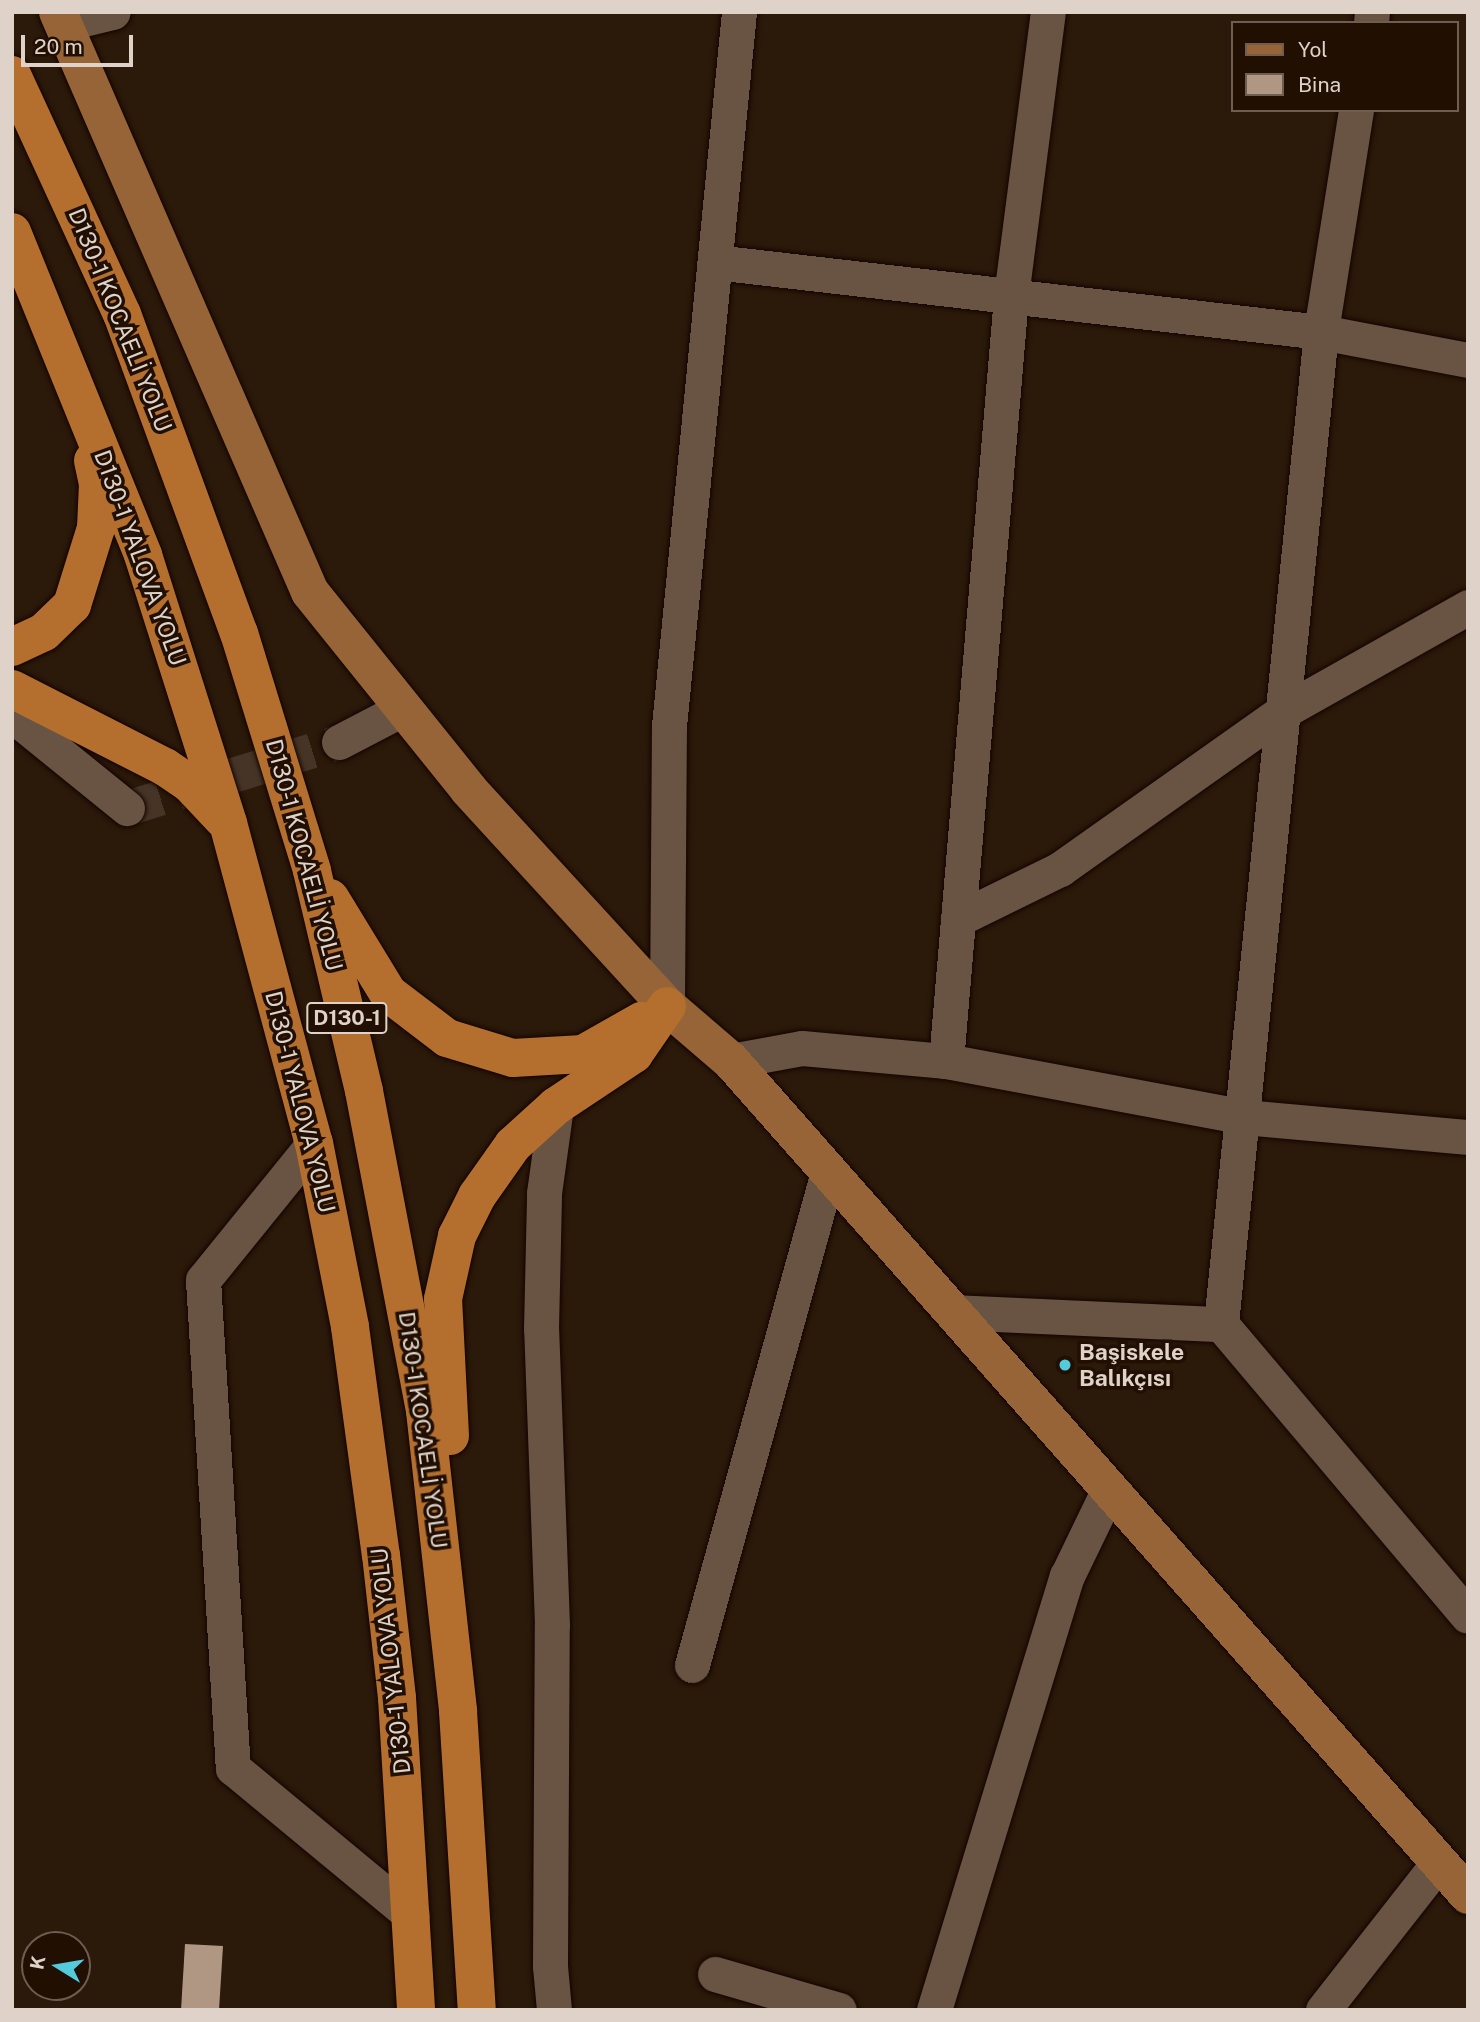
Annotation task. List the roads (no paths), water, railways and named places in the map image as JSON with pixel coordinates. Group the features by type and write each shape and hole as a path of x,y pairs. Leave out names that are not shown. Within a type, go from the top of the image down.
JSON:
{"highway":[{"name":"D130-1 KOCAELİ YOLU","path":"12,75 127,327 239,633 312,870 364,1091 425,1411 458,1711 477,2010"},
{"name":"D130-1 YALOVA YOLU","path":"12,232 143,555 228,823 314,1143 350,1327 369,1458 397,1698 416,2010"},
{"path":"12,647 44,632 72,605 86,572 96,528 98,484 77,387"},
{"path":"12,689 165,767 189,783 228,823"},
{"path":"312,870 388,993 447,1038 513,1058 583,1054 667,1006"},
{"path":"458,1711 461,1616 443,1299 446,1266 477,1196 513,1145 556,1106 634,1054 667,1006"}],"main road":[{"path":"61,18 310,592 470,790 667,1006 730,1061 1468,1895"}],"street":[{"path":"61,18 113,12"},
{"path":"667,1006 670,726 739,12"},
{"path":"946,1062 1011,296 1048,12"},
{"path":"1356,112 1321,332 1244,1117 1221,1324 1468,1616"},
{"path":"715,262 1321,332 1468,360"},
{"path":"958,919 1060,869 1282,712 1468,607"},
{"path":"339,742 404,708"},
{"path":"12,715 127,808"},
{"path":"730,1061 802,1048 946,1062 1244,1117 1468,1137"},
{"path":"554,2010 550,1966 552,1625 541,1329 544,1193 556,1106"},
{"path":"314,1143 203,1280 233,1768 412,1916"},
{"path":"692,1665 828,1172"},
{"path":"953,1312 1221,1324"},
{"path":"934,2010 1067,1576 1109,1489"},
{"path":"1323,2010 1438,1862"},
{"path":"715,1974 839,2010"}],"tunnel":[{"path":"127,808 339,742"}],"place":[{"name":"Başiskele Balıkçısı","path":"1065,1365"}]}
